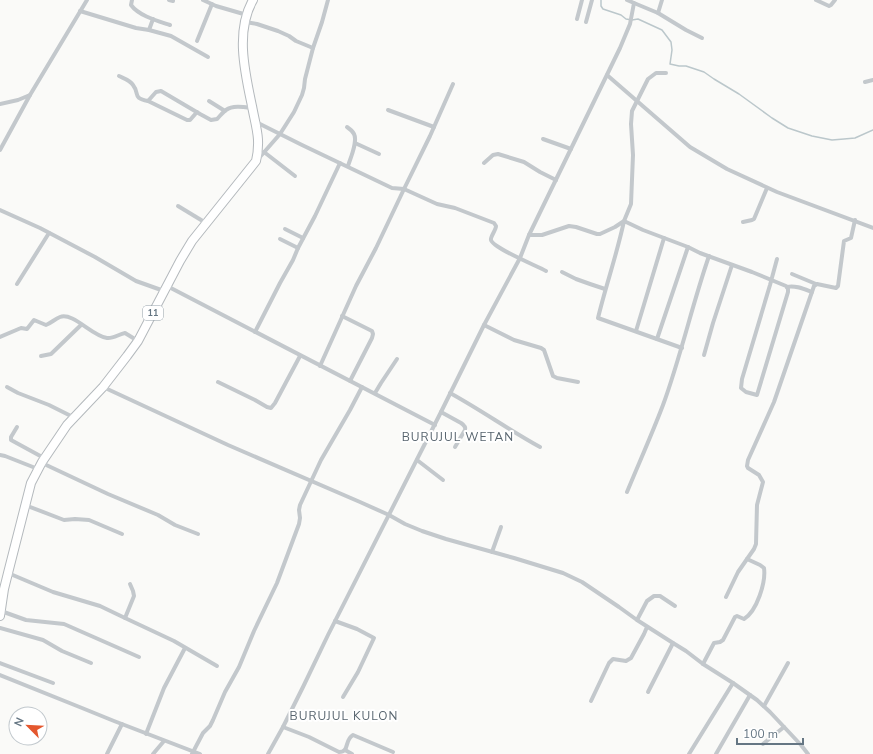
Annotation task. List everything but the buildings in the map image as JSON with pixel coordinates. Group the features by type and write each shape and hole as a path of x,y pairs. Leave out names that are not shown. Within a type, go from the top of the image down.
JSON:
{"highway":[{"path":"252,0 246,19 243,51 259,144 256,161"},
{"name":"11","path":"1,614 2,590 8,573 31,483 41,463 73,417 103,387 138,341 186,250 256,161"}],"street":[{"path":"0,150 30,95 87,0"},
{"path":"132,0 131,5 138,12 170,25"},
{"path":"203,0 257,24 278,30 296,41 313,48"},
{"path":"256,161 280,134 294,112 302,95 313,48 328,0"},
{"path":"577,18 582,0"},
{"path":"586,22 592,0"},
{"path":"627,0 658,14 702,38"},
{"path":"658,14 662,0"},
{"path":"816,0 829,6 835,0"},
{"path":"197,41 212,4"},
{"path":"268,754 283,727 484,325 520,258 529,235 607,75 630,24 634,4"},
{"path":"80,11 136,28 171,36 208,57"},
{"path":"148,30 153,19"},
{"path":"666,73 657,73 648,78 634,107 631,119 633,156 631,204 624,221 598,318 682,348"},
{"path":"607,75 690,146 727,169 767,188 873,228"},
{"path":"119,76 134,85 140,100 148,101 187,120 190,120 197,112"},
{"path":"865,82 873,80"},
{"path":"320,366 356,286 430,136 453,84"},
{"path":"148,101 156,92 161,91 211,120 217,119 229,108 252,108"},
{"path":"0,104 18,100 30,95"},
{"path":"209,101 225,111"},
{"path":"388,110 434,127"},
{"path":"256,122 392,188 404,189 437,204 454,208 494,223 496,228 491,241 505,251 546,271"},
{"path":"348,127 354,134 355,142 348,166"},
{"path":"543,139 571,149"},
{"path":"355,142 379,154"},
{"path":"264,152 295,176"},
{"path":"484,163 493,155 498,154 520,160 556,180"},
{"path":"255,332 293,260 340,163"},
{"path":"743,222 754,218 767,188"},
{"path":"178,206 206,223"},
{"path":"0,210 95,256 136,281 166,289 255,332 435,425"},
{"path":"792,274 816,284 836,288 838,287 844,241 851,238 855,220"},
{"path":"529,235 542,235 569,226 600,234 624,221"},
{"path":"624,221 642,230 787,287 794,286 812,292"},
{"path":"285,229 303,238"},
{"path":"17,284 49,233"},
{"path":"636,331 664,238"},
{"path":"280,240 298,248"},
{"path":"657,339 688,247"},
{"path":"627,492 663,404 682,348 691,311 709,256"},
{"path":"777,259 742,379 741,388 746,392 757,395 788,292 787,287"},
{"path":"704,355 732,265"},
{"path":"562,272 576,280 605,289"},
{"path":"726,597 738,572 755,546 757,505 763,484 759,475 748,468 748,460 774,402 816,284"},
{"path":"0,337 21,328 28,330 34,320 46,325 59,317 68,316 94,333 103,337 109,338 125,333 138,341"},
{"path":"342,316 372,331 373,333 372,338 350,381"},
{"path":"41,356 51,354 82,325"},
{"path":"484,325 514,340 542,348 553,376 578,382"},
{"path":"218,382 271,408 300,356"},
{"path":"375,393 381,381 397,359"},
{"path":"7,387 73,417"},
{"path":"103,387 389,515 404,524 446,540 564,573 582,582 647,627 690,653 703,664 750,695 764,706 808,754"},
{"path":"193,753 203,733 210,726 213,720 277,582 299,524 300,505 311,481 321,460 362,387"},
{"path":"450,393 540,447"},
{"path":"441,412 464,425 465,428 463,433 455,447"},
{"path":"17,427 11,437 11,440 41,463 158,515 175,525 198,534"},
{"path":"0,455 41,463"},
{"path":"416,460 443,480"},
{"path":"25,505 64,520 89,520 122,534"},
{"path":"492,552 501,527"},
{"path":"703,664 714,643 723,640 735,617 738,616 744,619 746,618 757,602 765,569 747,559"},
{"path":"8,573 53,592 100,606 185,648 217,666"},
{"path":"124,618 134,596 130,584"},
{"path":"637,620 647,601 654,596 660,596 675,606"},
{"path":"1,614 26,620 64,624 139,657"},
{"path":"335,621 357,629 374,638 358,672 343,697"},
{"path":"592,701 609,663 613,659 626,661 631,658 647,627"},
{"path":"0,628 43,640 62,651 91,663"},
{"path":"648,692 673,643"},
{"path":"146,734 164,688 185,648"},
{"path":"0,663 53,683"},
{"path":"764,706 788,663"},
{"path":"0,675 193,753 200,754"},
{"path":"689,754 733,683"},
{"path":"716,754 750,695"},
{"path":"107,754 122,724"},
{"path":"283,727 309,737 339,752 343,752 345,750"},
{"path":"763,744 784,727"},
{"path":"345,750 349,738 353,735 393,752"},
{"path":"153,754 164,741"},
{"path":"345,750 352,754"}],"waterway":[{"path":"601,0 601,6 603,9 621,15 626,19 638,19 662,30 671,42 672,50 670,64 686,66 704,72 788,128 812,136 832,140 855,138 873,130"}],"district":[{"name":"BURUJUL WETAN","path":"458,437"},
{"name":"BURUJUL KULON","path":"344,716"}]}
